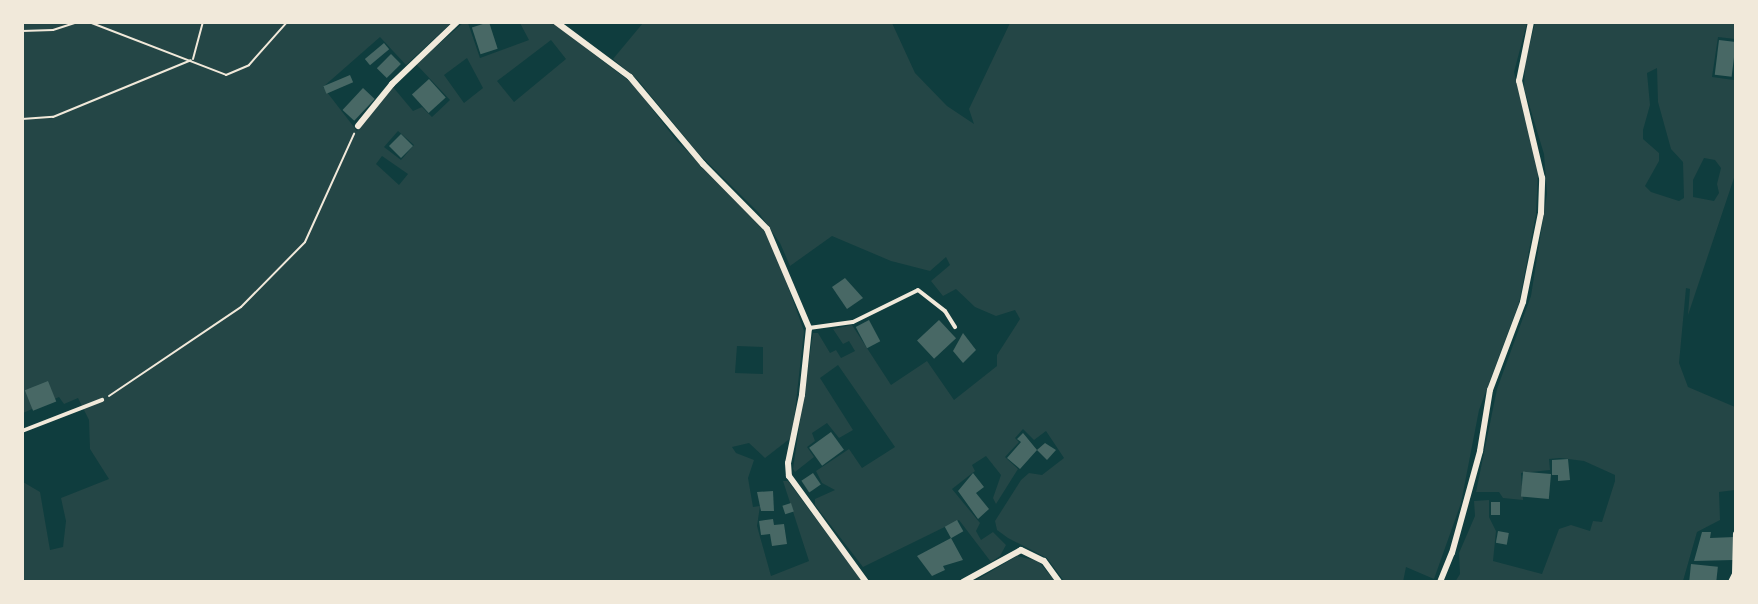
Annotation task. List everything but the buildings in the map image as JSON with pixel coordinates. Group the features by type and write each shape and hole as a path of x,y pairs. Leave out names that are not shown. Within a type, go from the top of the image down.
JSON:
{"street":[{"path":"358,126 392,84 457,22"},
{"path":"556,22 630,77 703,164 753,212 780,253 809,328 802,395 788,463 789,476 866,582"},
{"path":"1440,582 1452,553 1479,451 1490,390 1523,302 1540,213 1542,178 1519,81 1531,22"},
{"path":"1731,582 1735,573 1736,534"},
{"path":"963,582 1021,550 1044,561 1059,582"}],"lane":[{"path":"809,328 853,321 918,290 945,311 955,327"},
{"path":"22,431 102,400"}],"path":[{"path":"22,32 53,30 78,22"},
{"path":"89,22 193,60 226,75 249,65 287,22"},
{"path":"193,60 203,22"},
{"path":"22,119 53,117 193,60"},
{"path":"102,400 241,307 305,242 358,126"}],"shaded area":[{"path":"22,23 451,23 406,65 380,37 323,87 357,131 393,87 413,111 422,107 432,117 450,100 416,64 463,23 468,23 480,58 529,40 520,23 553,23 633,84 676,140 757,221 771,240 804,331 792,437 765,458 749,443 732,447 736,453 754,460 748,478 753,507 760,506 757,526 771,576 809,561 783,481 788,481 862,581 23,581 23,482 40,492 50,550 63,547 66,521 61,498 109,479 90,449 89,420 78,398 64,404 59,397 23,413","holes":["551,40 566,59 514,102 497,81","467,58 483,88 464,103 444,75","398,131 414,145 401,160 384,147","382,156 408,174 399,185 376,164","737,346 763,347 763,374 735,373"]},
{"path":"643,23 892,23 915,73 947,106 974,124 969,109 1010,23 1527,23 1514,72 1538,172 1536,214 1519,303 1479,410 1461,503 1434,579 1406,567 1403,582 1064,581 1047,558 997,530 995,521 1021,480 1029,473 1042,475 1064,458 1046,431 1034,440 1023,429 1015,438 1019,442 1005,457 1018,469 996,504 993,498 1001,475 986,456 972,465 975,471 952,489 980,523 976,531 981,540 993,532 1006,545 1000,556 991,562 959,520 863,567 815,505 815,499 835,490 822,483 816,471 849,449 862,468 895,447 838,365 820,378 853,430 839,438 827,423 812,433 815,441 807,447 814,457 795,472 793,469 813,333 818,333 830,353 836,350 841,358 855,351 849,341 843,344 833,329 852,325 891,385 927,361 954,400 997,366 997,355 1020,319 1015,310 996,316 975,307 956,289 943,296 931,281 950,265 946,257 930,271 891,261 832,236 790,266 780,243 759,213 698,153 638,80 613,59"},
{"path":"1535,23 1735,23 1735,39 1718,37 1712,77 1734,80 1735,67 1735,175 1688,315 1690,289 1686,288 1679,363 1688,387 1735,407 1735,490 1719,492 1720,520 1697,532 1683,581 1455,582 1460,574 1459,553 1475,516 1474,501 1489,500 1489,517 1496,531 1493,561 1542,574 1559,529 1571,525 1590,531 1593,521 1602,522 1615,481 1615,475 1584,461 1560,458 1549,459 1550,470 1521,473 1523,500 1503,498 1499,492 1476,492 1497,389 1531,296 1547,194 1544,154 1524,88 1525,64","holes":["1657,68 1658,102 1671,149 1683,162 1684,198 1679,201 1651,192 1645,186 1659,161 1659,153 1643,139 1643,130 1650,105 1647,73","1704,158 1715,160 1721,168 1717,184 1719,193 1714,201 1693,197 1693,180"]},
{"path":"1017,556 1038,561 1055,581 973,582"}]}
